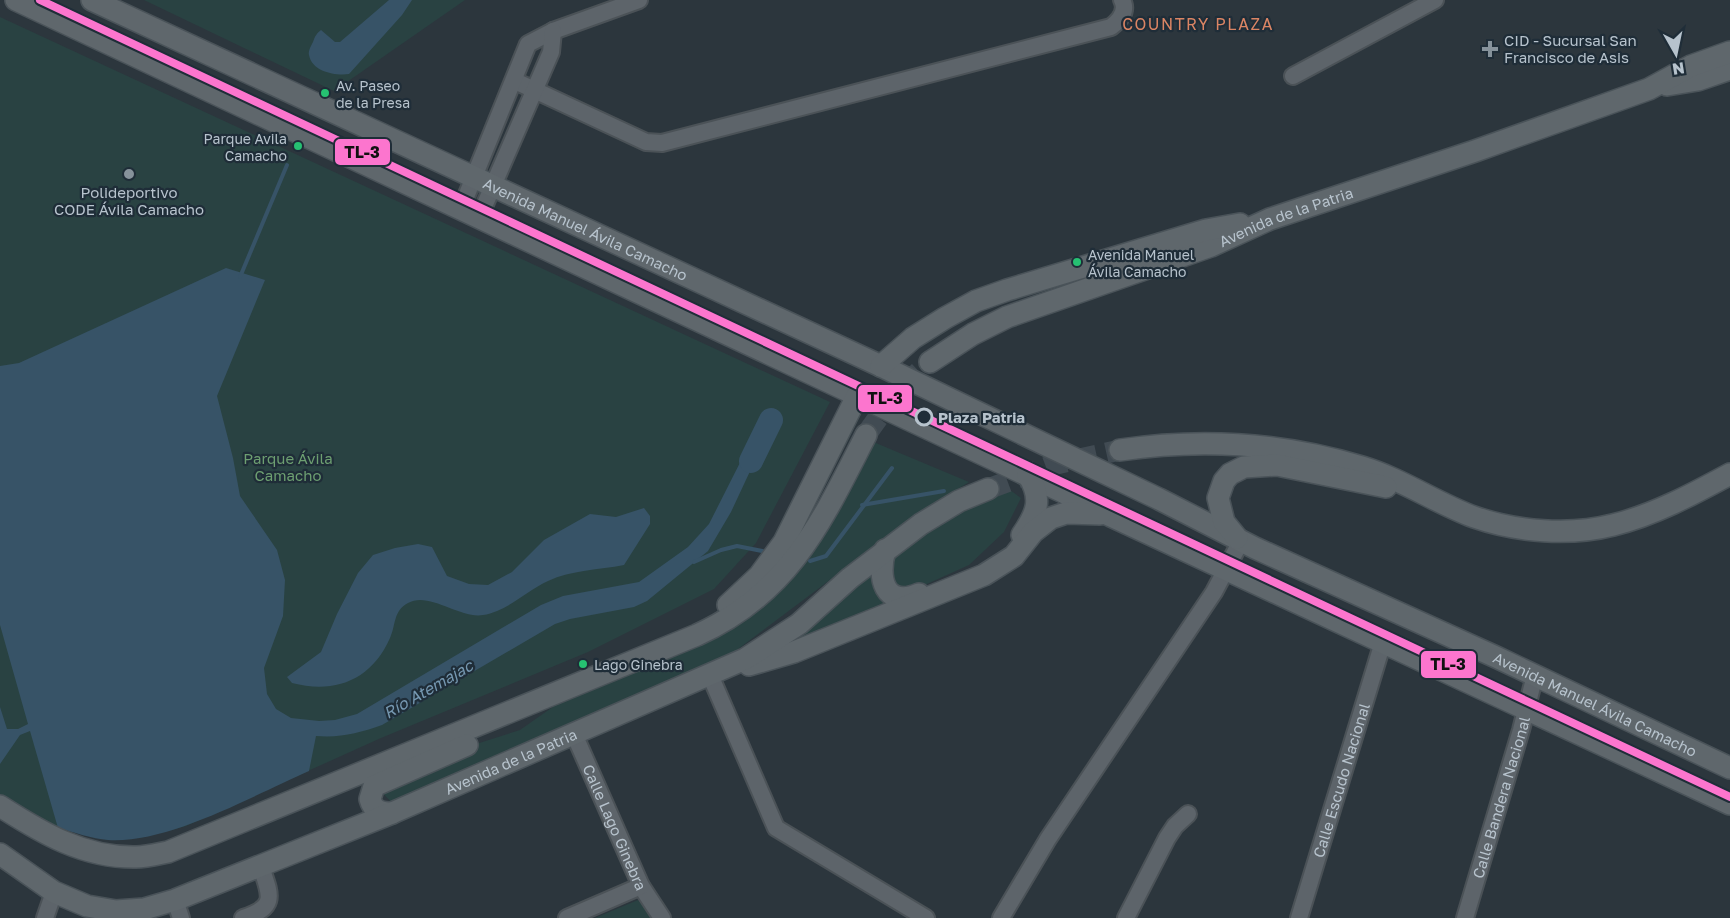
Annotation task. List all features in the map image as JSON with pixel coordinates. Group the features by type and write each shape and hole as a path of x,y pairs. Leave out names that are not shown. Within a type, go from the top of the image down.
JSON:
{"main road":[{"path":"16,0 1028,475 1111,516 1222,577 1383,642 1730,804"},
{"name":"Avenida Manuel Ávila Camacho","path":"92,0 493,188 881,366 1160,499 1241,541 1535,675 1730,768"},
{"name":"Avenida de la Patria","path":"930,362 972,334 1007,317 1211,246 1270,219 1475,152 1649,89 1691,66 1730,52"},
{"name":"Avenida de la Patria","path":"1649,89 1698,80 1730,69"},
{"path":"881,366 913,338 976,301 1206,230 1270,219"},
{"path":"737,339 721,323 720,312 724,306 734,307 797,328"},
{"path":"674,644 728,606 772,560 784,543 857,396"},
{"path":"0,806 42,832 81,850 110,857 139,858 168,852 720,625 744,609 782,576 823,519 866,435"},
{"path":"1120,450 1165,445 1220,443 1328,457 1393,478 1427,496 1476,517 1502,525 1536,530 1604,527 1629,520 1699,491 1730,474"},
{"path":"1241,541 1224,522 1218,498 1224,481 1230,474 1251,465 1277,465 1427,496"},
{"path":"885,550 881,567 883,581 891,593 900,598 912,598 989,566 1001,558 1020,538 1035,512 1038,498 1028,475"},
{"name":"Avenida de la Patria","path":"0,854 54,892 87,906 116,911 178,909 261,867 392,813 744,659 799,624 885,550 939,512 988,489"},
{"path":"710,675 794,652 984,575 1014,556 1033,532 1051,518 1076,512 1111,516"},
{"path":"392,813 377,810 371,803 371,790 377,784 504,728 578,684"}],"street":[{"path":"470,214 472,178 515,81 528,44 553,31 639,0"},
{"path":"515,81 646,142 662,143 1111,27 1120,20 1124,12 1125,3 1122,0"},
{"path":"1293,76 1435,0"},
{"path":"470,214 493,188 551,52 553,31"},
{"path":"1001,918 1048,839 1222,577 1241,541"},
{"name":"Calle Escudo Nacional","path":"1299,918 1383,642"},
{"path":"710,675 776,828 926,918"},
{"name":"Calle Bandera Nacional","path":"1465,918 1535,675"},
{"name":"Calle Lago Ginebra","path":"574,734 641,886 662,918"},
{"path":"1126,918 1167,838 1175,826 1188,814"},
{"path":"243,918 264,909 268,903 268,890 261,867"},
{"path":"567,918 641,886"},
{"path":"45,918 54,892"}],"green space":[{"path":"144,0 465,0 334,91"},
{"name":"Parque Ávila Camacho","path":"0,17 830,402 756,543 714,589 588,652 381,738 186,826 145,837 108,840 58,828 0,796"},
{"path":"871,441 969,482 915,516 734,652 391,802 379,789 429,759 520,730 577,690 788,578"},
{"path":"1007,488 1021,498 1004,532 969,565 760,657 908,542 980,498"},
{"path":"638,900 653,918 595,918"}],"water":[{"path":"389,0 412,0 402,15 349,74 325,72 311,61 309,52 315,36 321,30 335,42 340,42"},
{"path":"226,268 265,280 217,396 240,496 277,550 285,580 283,616 264,668 267,694 276,709 291,718 319,721 335,720 357,714 541,605 563,596 639,582 688,547 709,524 756,431 766,431 766,437 731,512 708,551 647,601 634,607 555,624 382,725 350,734 316,736 309,771 210,816 157,834 132,839 108,840 89,837 58,828 30,731 20,735 0,764 0,707 7,729 18,729 28,724 0,625 0,366 19,363"},
{"path":"644,508 650,516 650,524 624,565 557,577 509,605 483,615 465,613 425,600 416,600 403,606 400,610 382,653 362,674 350,681 322,687 292,683 287,677 321,652 358,573 373,555 418,544 432,547 447,576 469,584 488,585 512,572 544,540 590,514 616,517"}],"waterway":[{"path":"240,277 287,165"},
{"name":"Río Atemajac","path":"751,461 771,420"},
{"path":"810,561 826,556 892,468"},
{"path":"862,505 944,491"},
{"path":"694,562 721,550 737,546 767,552"}],"tunnel":[{"path":"866,435 895,396 930,362"},
{"path":"988,489 1052,465 1120,450"}],"transit line":[{"name":"TL-3","path":"40,0 1730,797"}],"place":[{"name":"CID - Sucursal San Francisco de Asis","path":"1490,49"},
{"name":"Av. Paseo de la Presa","path":"325,93"},
{"name":"Parque Avila Camacho","path":"298,146"},
{"name":"Polideportivo CODE Ávila Camacho","path":"129,174"},
{"name":"Avenida Manuel Ávila Camacho","path":"1077,262"},
{"name":"Plaza Patria","path":"924,417"},
{"name":"Lago Ginebra","path":"583,664"}],"district":[{"name":"COUNTRY PLAZA","path":"1198,24"}]}
